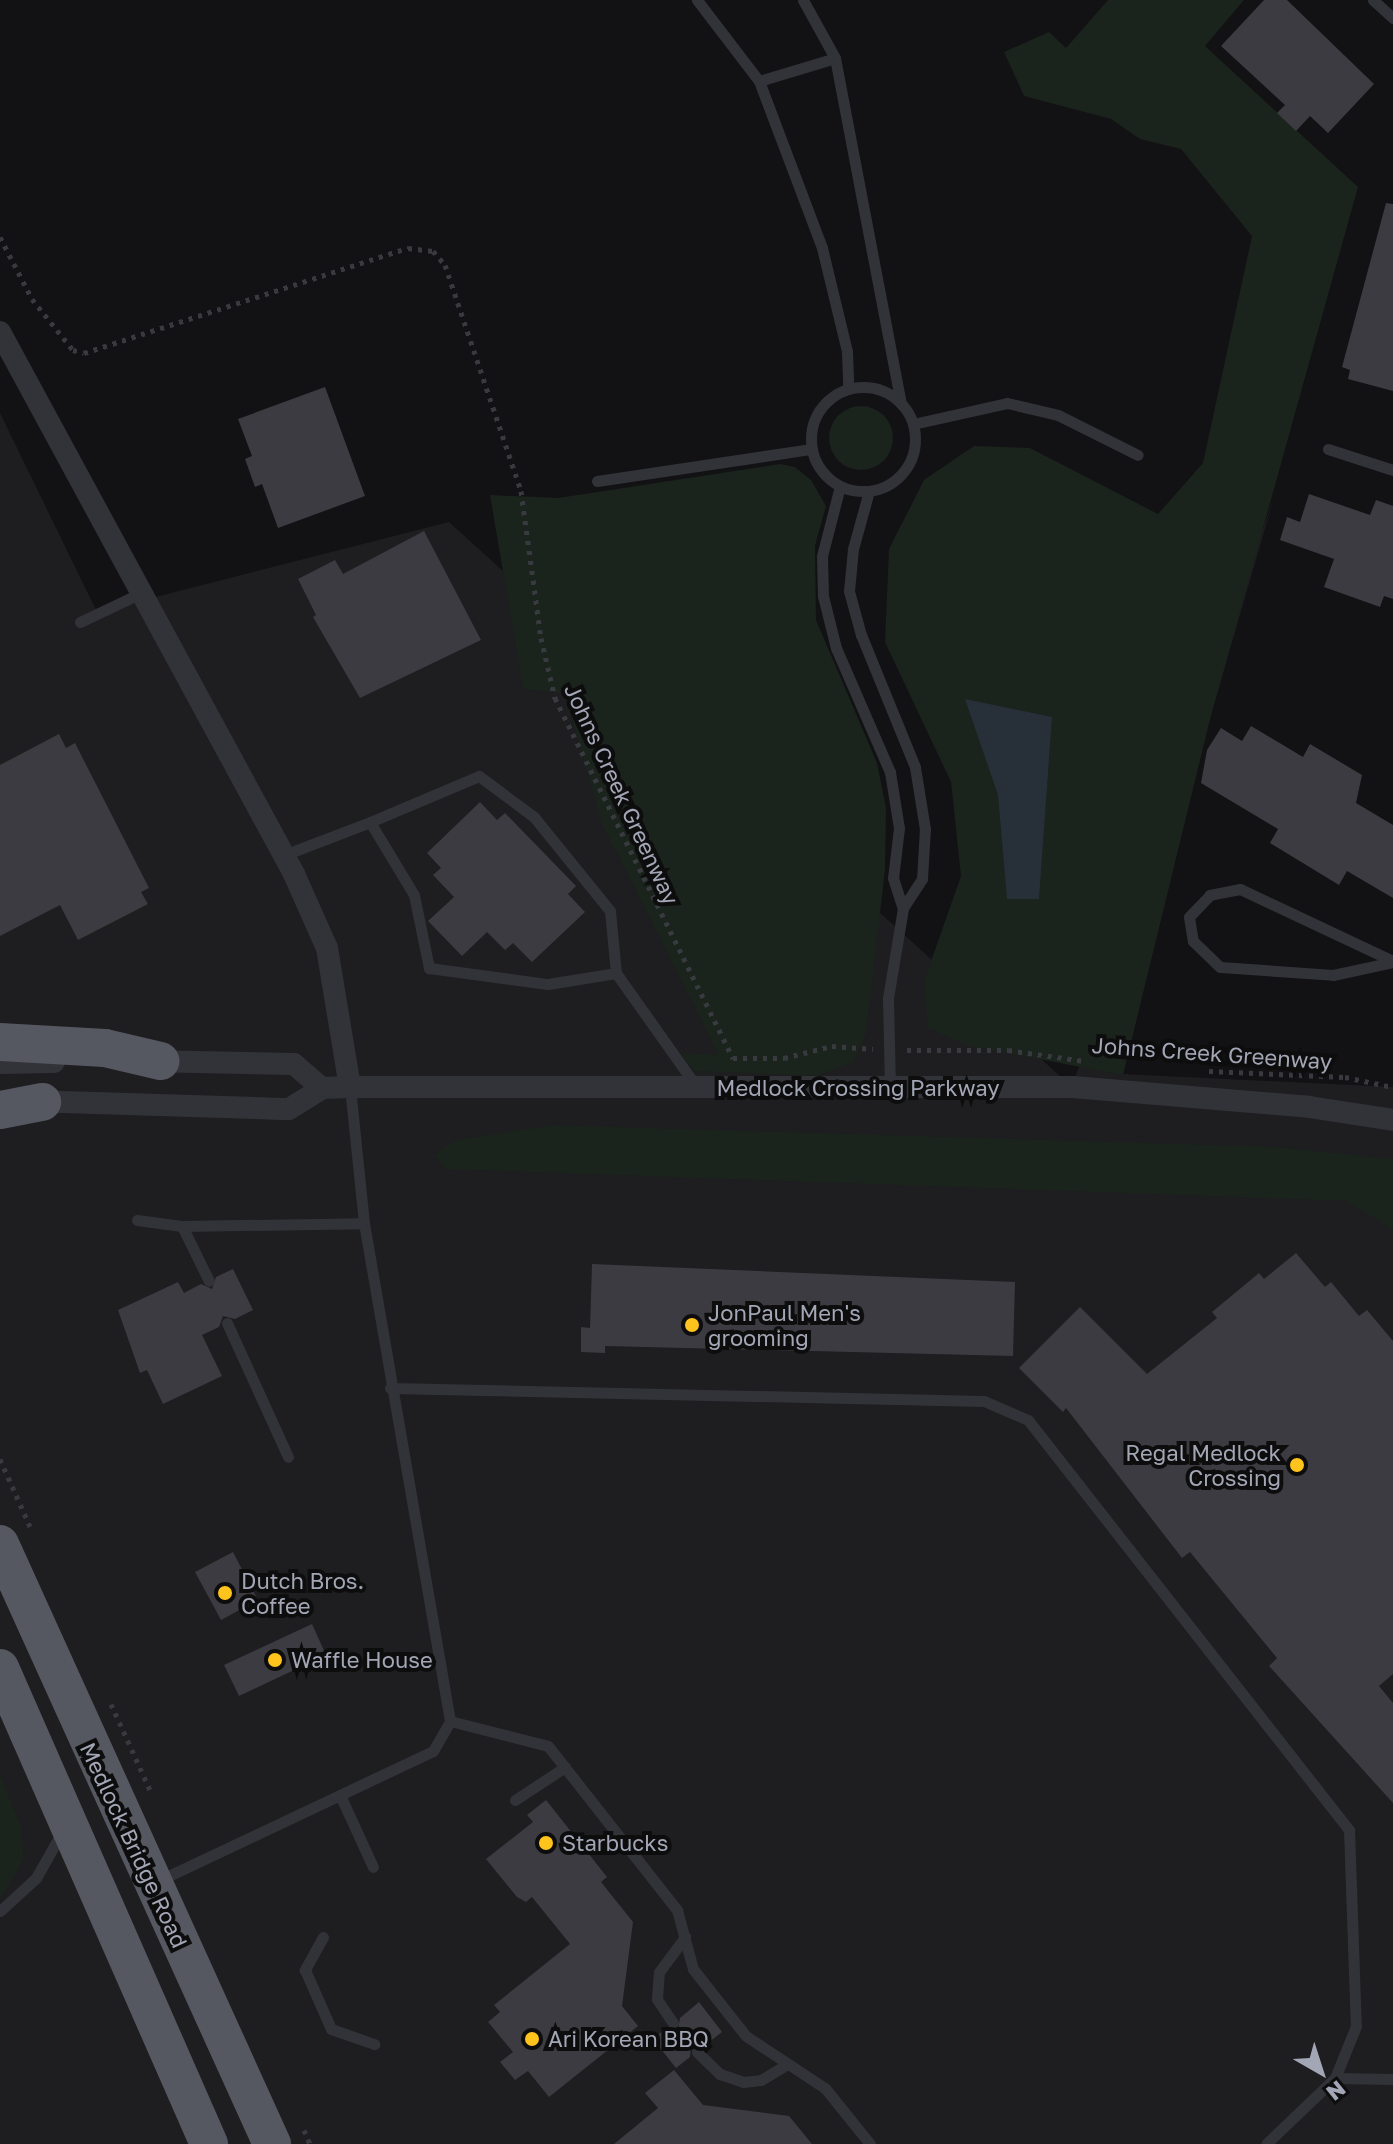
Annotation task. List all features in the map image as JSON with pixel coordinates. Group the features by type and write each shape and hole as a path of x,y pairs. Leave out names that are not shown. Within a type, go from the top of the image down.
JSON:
{"highway":[{"path":"0,1042 105,1048 160,1061"},
{"path":"0,1110 42,1102"},
{"name":"Medlock Bridge Road","path":"0,1544 272,2144"},
{"path":"0,1668 209,2144"},
{"path":"183,2144 187,2091"}],"street":[{"path":"0,332 284,855 327,948 350,1087"},
{"path":"0,1063 160,1061 294,1064 322,1088"},
{"name":"Medlock Crossing Parkway","path":"0,1098 289,1109 322,1088 350,1087 1073,1087 1393,1120"}],"lane":[{"path":"697,0 759,81 822,248 847,351 848,389"},
{"path":"803,0 835,58 901,404 913,424 914,453 905,472 869,491 840,486 817,465 812,449 812,425 821,406 848,389 877,388 901,404"},
{"path":"1373,0 1393,18"},
{"path":"759,81 835,58"},
{"path":"913,424 1007,403 1058,415 1138,455"},
{"path":"597,481 812,449"},
{"path":"1328,449 1393,470"},
{"path":"840,486 822,556 823,596 836,648 890,772 899,828 893,878 903,908"},
{"path":"869,491 853,549 849,591 861,635 915,767 925,829 922,879 903,908 888,998 890,1088"},
{"path":"80,622 141,593"},
{"path":"284,855 479,776 534,817 610,911 616,973 697,1089"},
{"path":"370,822 414,895 429,968 548,984 616,973"},
{"path":"1240,889 1393,962 1333,975 1220,967 1193,941 1189,917 1210,895 1240,889"},
{"path":"152,1883 433,1751 450,1721 390,1388 364,1223 350,1087"},
{"path":"137,1220 182,1226 364,1223"},
{"path":"182,1226 209,1281"},
{"path":"227,1323 288,1457"},
{"path":"390,1388 984,1401 1028,1420 1343,1816 1349,1830 1356,2026 1335,2078 1266,2144"},
{"path":"450,1721 548,1746 677,1910 693,1969 746,2036 825,2088 870,2144"},
{"path":"515,1800 565,1767"},
{"path":"340,1795 373,1867"},
{"path":"0,1911 36,1878 67,1822"},
{"path":"323,1937 305,1970 331,2029 374,2044"},
{"path":"673,2023 657,1999 659,1972 685,1937"},
{"path":"697,2052 720,2074 743,2082 761,2080 788,2064"},
{"path":"1335,2078 1393,2079"}],"path":[{"name":"Johns Creek Greenway","path":"0,237 38,309 73,350 84,353 408,248 433,251 445,265 518,479 541,638 555,698 733,1058 784,1058 832,1046 889,1050 1008,1050 1092,1062"},
{"name":"Johns Creek Greenway","path":"1207,1071 1345,1077 1393,1087"}],"shaded area":[{"path":"1108,0 1244,0 1205,46 1358,187 1210,719 1123,1075 965,1045 928,1028 924,981 961,876 951,782 885,642 889,549 924,480 974,446 1030,448 1158,514 1203,463 1252,236 1181,149 1140,139 1111,119 1024,96 1004,52 1049,32 1066,48"},
{"path":"861,406 884,415 893,438 884,461 861,470 838,461 829,438 838,415"},
{"path":"0,413 97,612 449,522 1072,1087 1274,497 1210,719 1123,1074 1393,1087 1393,2144 0,2144"},
{"path":"780,464 795,467 811,480 826,506 815,546 816,620 877,763 886,808 885,870 866,1034 854,1062 817,1076 694,1071 680,1053 719,1055 602,824 565,694 523,689 490,495 558,498"},
{"path":"965,699 1052,717 1039,899 1007,899 998,795"},
{"path":"553,1125 1278,1147 1393,1159 1393,1230 1347,1201 446,1169 434,1155 456,1140"},
{"path":"0,1775 21,1826 24,1859 0,1899"}],"building":[{"path":"1264,0 1287,0 1374,84 1328,133 1310,116 1296,131 1277,113 1285,105 1221,46"},
{"path":"1386,203 1393,204 1393,391 1348,379 1350,370 1342,367"},
{"path":"325,387 365,496 278,528 262,484 255,487 245,459 252,456 238,419"},
{"path":"1309,494 1370,515 1376,500 1393,506 1393,599 1384,596 1380,607 1324,587 1334,559 1280,540 1287,517 1300,522"},
{"path":"424,531 481,640 360,698 313,617 316,615 298,579 335,560 343,574"},
{"path":"1251,726 1303,757 1310,744 1362,775 1356,803 1393,825 1393,898 1347,871 1339,885 1270,843 1278,829 1201,783 1207,750 1221,728 1242,741"},
{"path":"59,734 66,748 75,743 149,888 141,892 148,904 78,940 60,905 0,936 0,765"},
{"path":"480,802 497,820 505,813 576,886 568,894 585,912 532,962 513,943 505,950 487,932 462,956 428,921 454,897 433,875 441,868 427,853"},
{"name":"Regal Medlock Crossing","path":"1296,1253 1325,1287 1331,1282 1359,1316 1367,1310 1393,1341 1393,1674 1379,1686 1393,1703 1393,1803 1269,1666 1277,1658 1190,1552 1182,1558 1066,1408 1063,1412 1019,1368 1080,1307 1147,1374 1217,1318 1212,1312 1259,1273 1264,1279"},
{"path":"592,1264 1015,1282 1013,1356 605,1346 605,1353 581,1352 581,1327 590,1328"},
{"path":"233,1269 253,1310 235,1319 223,1316 219,1327 202,1335 222,1376 163,1404 147,1370 140,1373 118,1310 178,1282 184,1293 201,1284 212,1289 216,1277"},
{"path":"233,1552 258,1600 221,1620 195,1572"},
{"name":"Waffle House","path":"312,1624 326,1655 239,1696 224,1665"},
{"path":"546,1800 607,1877 601,1882 633,1922 622,2006 638,2026 549,2097 528,2071 515,2080 500,2062 513,2052 488,2022 500,2012 494,2005 570,1944 532,1897 526,1902 517,1897 486,1859 533,1822 527,1815"},
{"path":"699,2002 722,2032 704,2046 691,2046 690,2057 676,2068 653,2039 666,2028 678,2030 680,2018"},
{"path":"674,2070 703,2105 789,2116 812,2144 614,2144 658,2108 645,2093"}],"place":[{"name":"JonPaul Men's grooming","path":"692,1325"},
{"name":"Regal Medlock Crossing","path":"1297,1465"},
{"name":"Dutch Bros. Coffee","path":"225,1593"},
{"name":"Waffle House","path":"275,1660"},
{"name":"Starbucks","path":"546,1843"},
{"name":"Ari Korean BBQ","path":"532,2039"}]}
